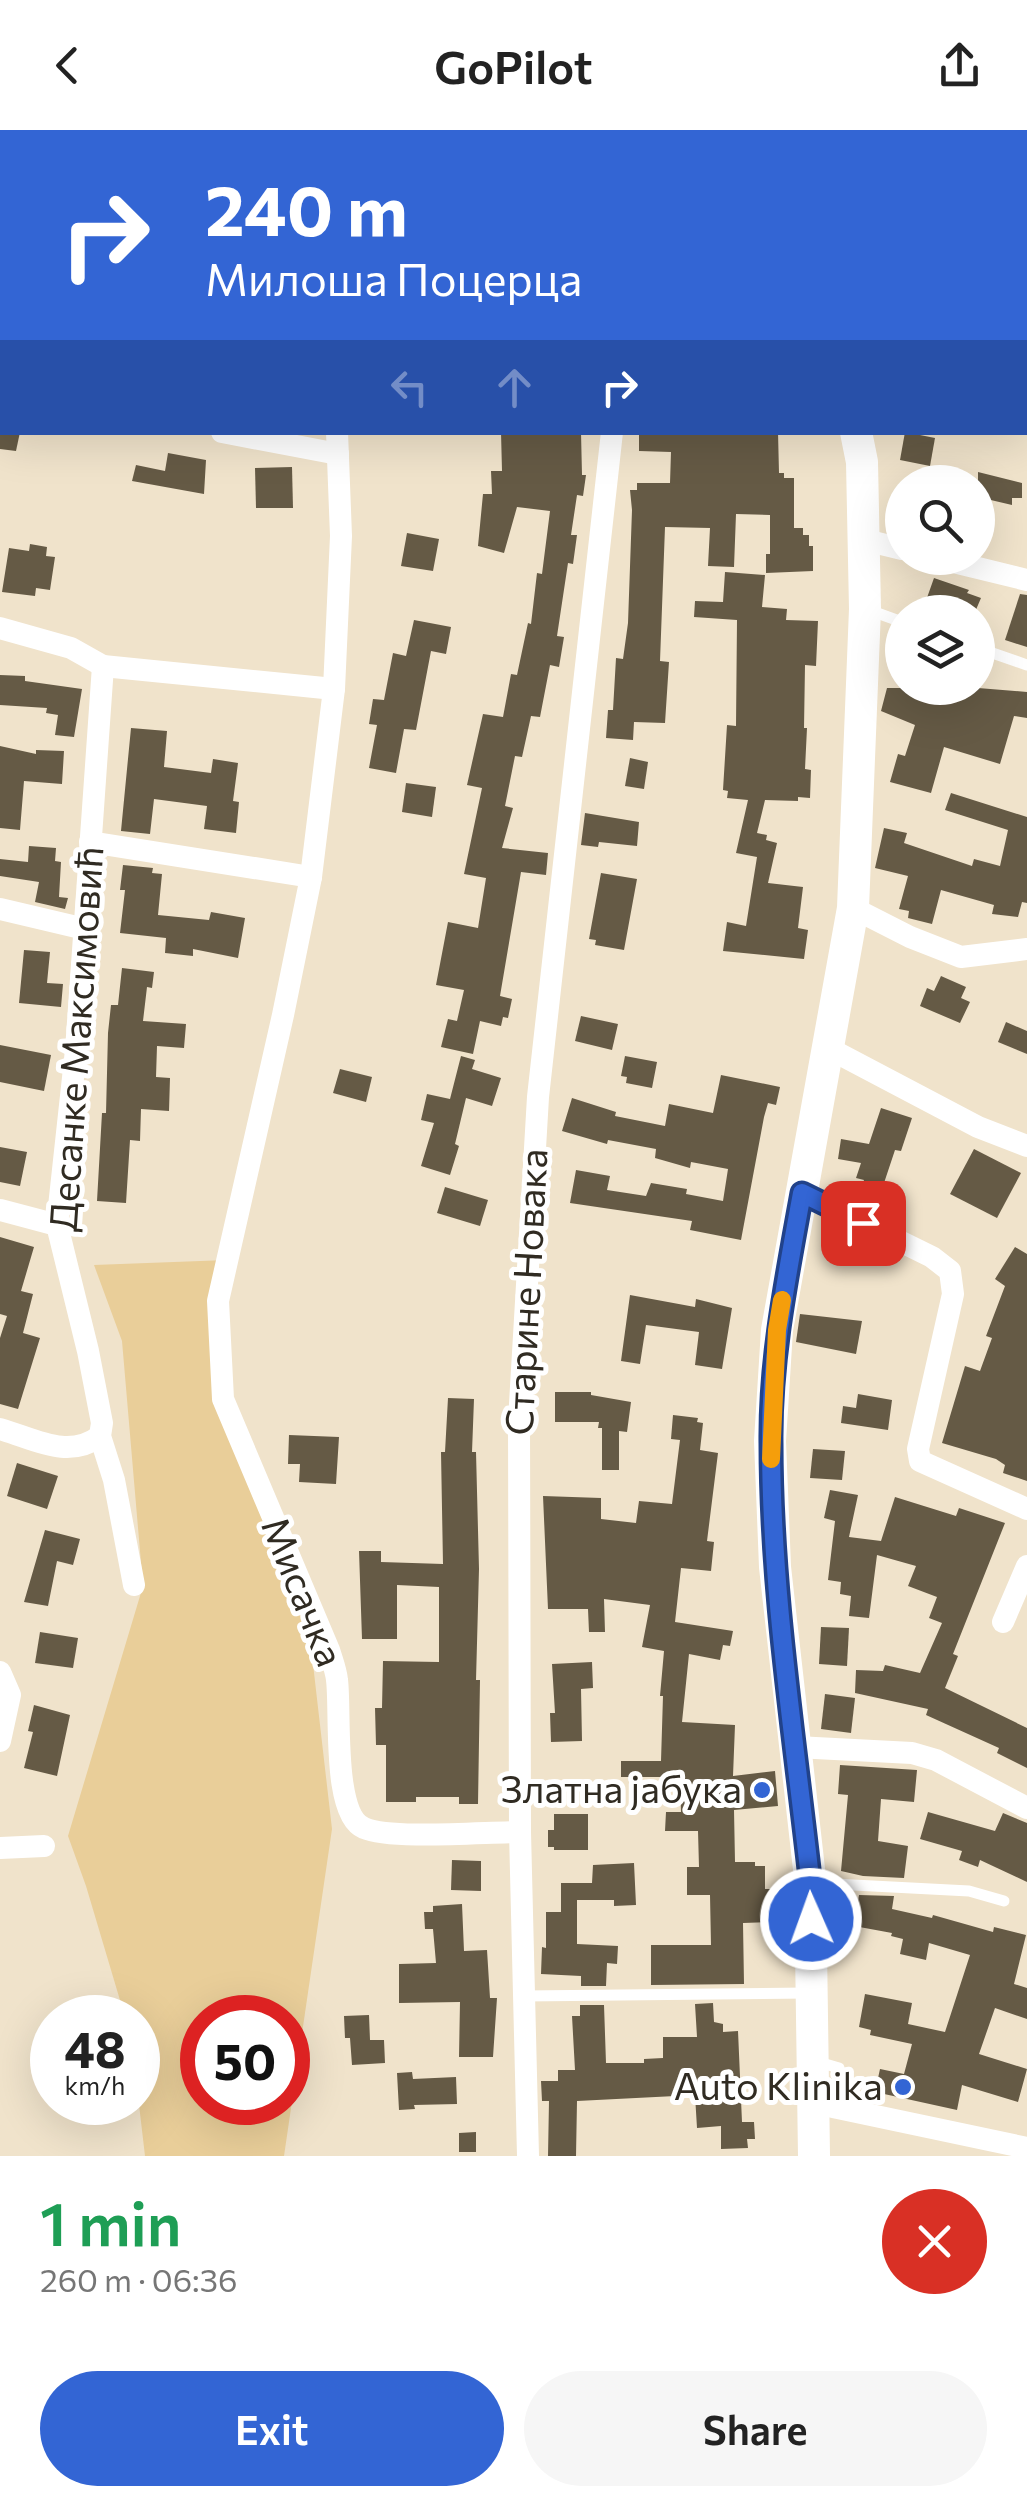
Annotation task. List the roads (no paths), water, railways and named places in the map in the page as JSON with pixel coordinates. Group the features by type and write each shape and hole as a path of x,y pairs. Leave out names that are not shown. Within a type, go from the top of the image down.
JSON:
{"main road":[{"path":"814,2156 828,2105 813,2060 810,1882 774,1566 770,1440 777,1330 853,908 866,609 862,462 857,435"}],"street":[{"path":"90,842 310,877 334,689 341,536 338,444 251,435"},
{"name":"Старине Новака","path":"528,2156 520,1832 519,1421 538,1097 612,435"},
{"path":"865,540 885,545"},
{"path":"995,572 1027,580"},
{"path":"0,628 71,648 104,666 334,689"},
{"name":"Десанке Максимовић","path":"104,666 85,929 57,1226 88,1351 102,1422 100,1436 114,1480 134,1584"},
{"name":"Мисачка","path":"310,877 284,1015 218,1301 223,1399 337,1675 343,1793 354,1822 377,1832 393,1833 520,1832"},
{"path":"0,908 85,929"},
{"path":"853,908 961,957 1027,949"},
{"path":"828,1048 978,1127 1027,1146"},
{"path":"802,1193 932,1257 950,1271 952,1294 918,1449 920,1461 1027,1509"},
{"path":"0,1210 57,1226"},
{"path":"0,1429 69,1450 85,1447 100,1436"},
{"path":"1003,1622 1027,1566"},
{"path":"0,1740 9,1704 4,1679"},
{"path":"796,1747 912,1752 936,1760 1027,1808"},
{"path":"0,1848 44,1846"},
{"path":"828,2105 1025,2142"}],"lane":[{"path":"866,609 885,616"},
{"path":"995,654 1027,666"},
{"path":"810,1882 969,1891 1004,1901"},
{"path":"524,1996 812,1993"}],"place":[{"name":"Златна јабука","path":"762,1790"},
{"name":"Auto Klinika","path":"903,2087"}]}
